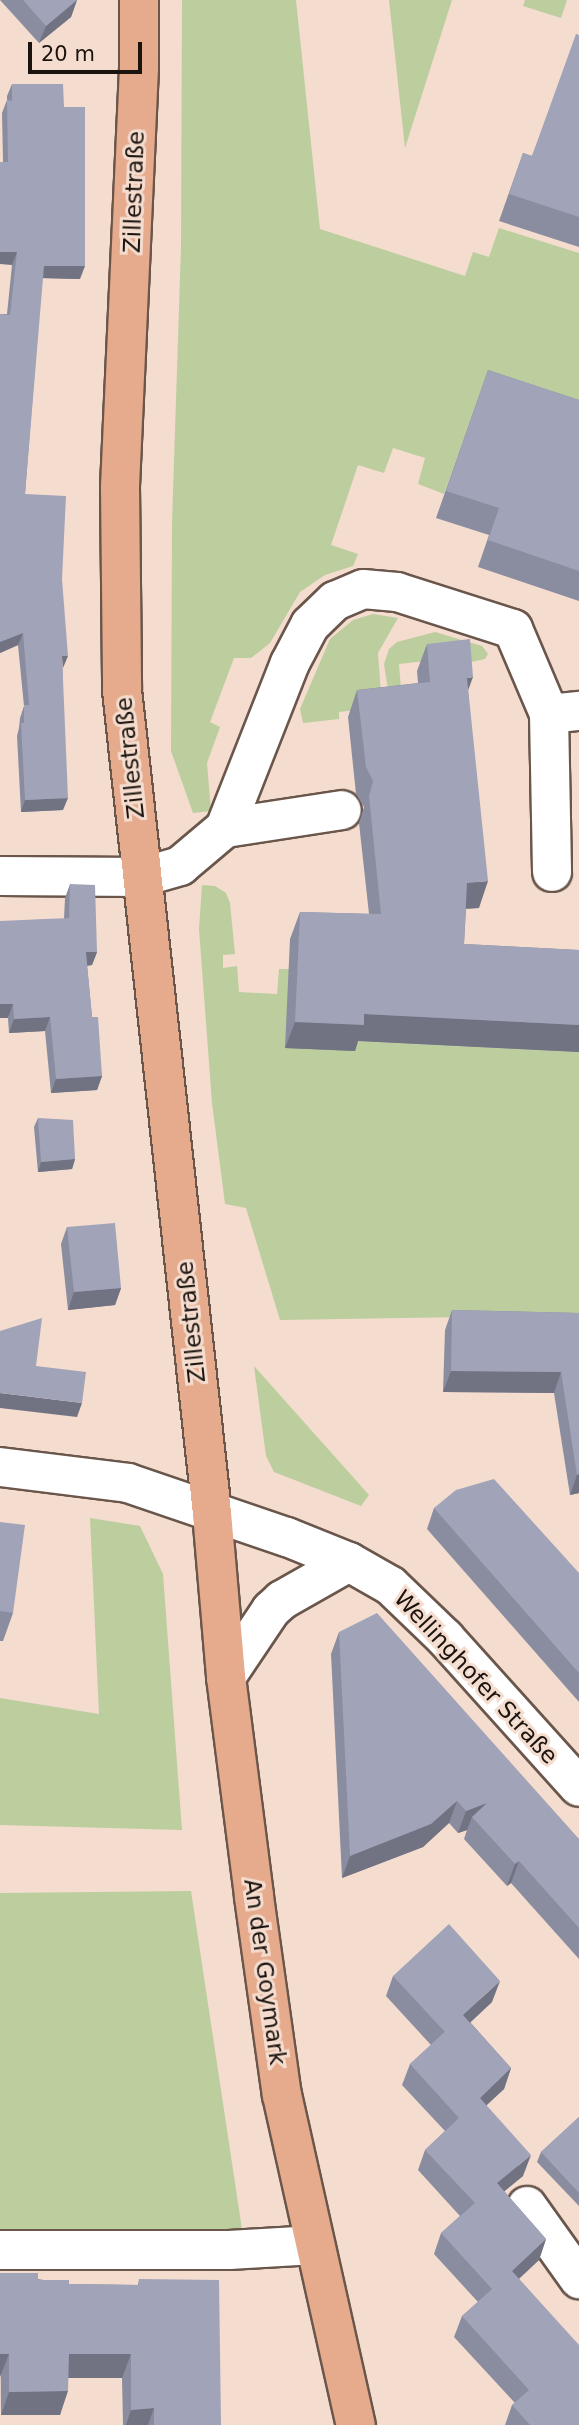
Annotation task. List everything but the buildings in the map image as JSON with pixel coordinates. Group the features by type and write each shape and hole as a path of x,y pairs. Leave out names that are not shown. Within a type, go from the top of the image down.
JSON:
{"main road":[{"name":"Zillestraße","path":"139,0 139,68 120,500 122,690 212,1513"},
{"name":"An der Goymark","path":"212,1513 226,1677 282,2095 356,2425"}],"street":[{"path":"0,876 142,877 180,866 225,828 290,663 310,625 335,601 363,589 397,592 513,629 564,712 552,872"},
{"path":"225,828 342,810"},
{"name":"Wellinghofer Straße","path":"0,1467 128,1483 279,1534 349,1562 391,1586 445,1638 579,1787"},
{"path":"226,1677 271,1610 282,1600 349,1562"},
{"path":"527,2206 579,2279"},
{"path":"0,2250 229,2250 315,2245"}],"green space":[{"path":"182,0 296,0 320,229 465,276 473,252 489,257 499,228 579,253 579,430 479,397 444,494 418,484 425,458 393,448 384,473 358,465 331,545 358,554 353,566 325,575 300,592 270,643 251,658 234,658 210,722 220,727 207,763 211,811 193,813 171,751 172,523 181,247"},
{"path":"389,0 452,0 405,148"},
{"path":"525,0 567,0 561,18 523,6"},
{"path":"373,614 398,618 378,653 382,707 339,712 339,719 303,723 300,709 330,639 353,620"},
{"path":"435,632 482,646 488,654 485,659 471,662 470,656 399,664 401,689 392,695 384,664 389,649 397,642"},
{"path":"202,885 215,886 226,893 230,903 235,954 223,955 223,968 237,966 239,992 277,994 279,969 289,969 355,1041 579,1052 579,1315 280,1320 246,1208 225,1204 212,1103 199,929"},
{"path":"254,1366 369,1495 361,1506 274,1472 266,1456"},
{"path":"90,1518 140,1526 163,1574 182,1830 0,1825 0,1698 99,1714"},
{"path":"191,1891 243,2236 0,2233 0,1893"}]}
